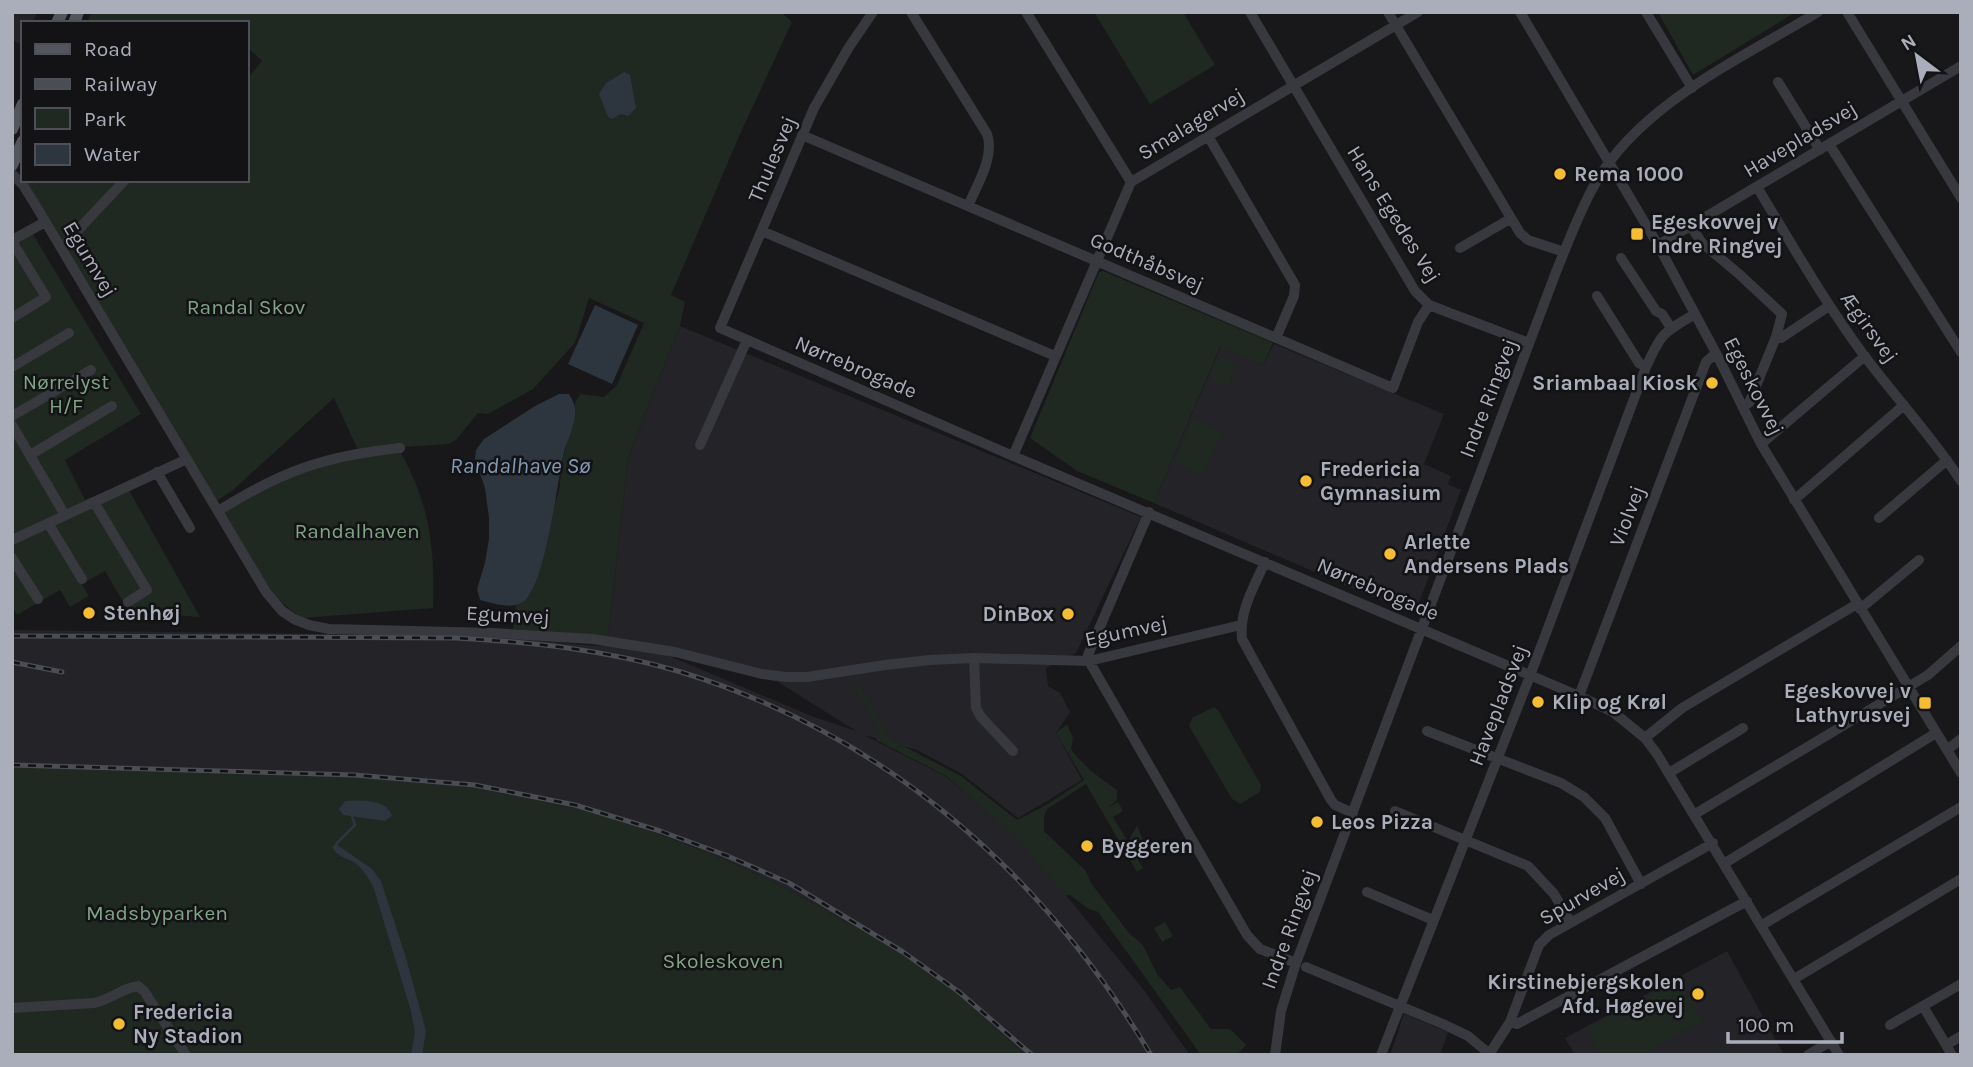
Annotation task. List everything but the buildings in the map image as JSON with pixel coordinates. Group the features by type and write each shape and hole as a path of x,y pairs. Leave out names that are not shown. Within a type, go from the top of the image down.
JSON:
{"main road":[{"path":"12,165 21,145"}],"street":[{"name":"Thulesvej","path":"720,328 802,135 830,78 873,12"},
{"path":"911,12 987,134 990,144 989,154 968,206"},
{"path":"1026,12 1131,182"},
{"name":"Hans Egedes Vej","path":"1251,12 1415,291 1429,305 1530,343"},
{"path":"1388,12 1520,233 1528,240 1564,253"},
{"name":"Smalagervej","path":"1013,456 1131,182 1418,12"},
{"name":"Egeskovvej","path":"1520,12 1658,245 1761,444 1961,773"},
{"path":"1646,12 1692,88"},
{"name":"Indre Ringvej","path":"1275,1055 1281,1011 1301,965 1353,813 1564,253 1595,184 1609,163 1642,126 1666,105 1818,12"},
{"path":"1847,12 1961,198"},
{"name":"Havepladsvej","path":"1658,245 1959,70"},
{"path":"1778,82 1961,352"},
{"name":"Godthåbsvej","path":"802,135 1393,388 1418,322 1429,305"},
{"path":"1208,136 1295,285 1294,296 1276,338"},
{"name":"Egumvej","path":"12,174 23,185 272,601 282,611 309,625 354,631 493,633 593,639 663,650 762,674 786,677 807,677 885,665 974,658 1089,662 1241,625"},
{"path":"61,248 123,182"},
{"name":"Ægirsvej","path":"1757,187 1829,306 1948,460 1961,481"},
{"path":"1460,248 1510,219"},
{"path":"12,318 46,297 13,243 16,238 45,222"},
{"path":"1690,225 1702,243 1782,314 1776,337 1749,403 1742,406"},
{"path":"762,231 1055,356"},
{"path":"1621,258 1656,311 1671,328"},
{"path":"1597,296 1639,363 1646,367"},
{"path":"1776,337 1781,338 1829,306"},
{"name":"Havepladsvej","path":"1381,1055 1498,759 1646,367 1660,337 1695,314"},
{"name":"Nørrebrogade","path":"720,328 1613,712 1645,738 1669,773 1839,1055"},
{"path":"12,367 69,333"},
{"path":"700,444 747,340"},
{"name":"Violvej","path":"1579,696 1706,362 1716,353"},
{"path":"1761,444 1865,356"},
{"path":"12,416 91,370"},
{"path":"1794,500 1904,405"},
{"path":"30,455 113,406"},
{"path":"12,425 65,515"},
{"path":"218,511 250,491 297,468 349,455 400,448"},
{"path":"12,525 16,538 187,459"},
{"path":"1879,518 1948,460"},
{"path":"157,472 190,528"},
{"path":"94,502 147,590 128,602"},
{"path":"1149,512 1088,655 1089,662 1247,935 1260,949 1468,1037 1490,1054"},
{"path":"48,523 82,579"},
{"path":"12,558 38,599"},
{"path":"1645,738 1661,722 1682,708 1858,606 1919,560"},
{"path":"1265,562 1242,615 1241,625 1247,649 1331,800 1335,805 1353,813"},
{"path":"1695,814 1928,675 1961,646"},
{"path":"974,658 976,708 1013,751"},
{"path":"1669,773 1743,728"},
{"path":"1427,731 1561,783 1584,797 1605,818 1641,884"},
{"path":"1725,863 1936,733"},
{"path":"1947,750 1961,739"},
{"path":"1762,925 1961,807"},
{"path":"1395,811 1528,866 1554,894 1570,921"},
{"name":"Spurvevej","path":"1490,1054 1510,1022 1539,946 1549,935 1713,843"},
{"path":"1794,979 1961,879"},
{"path":"1367,892 1433,920"},
{"path":"1510,1022 1517,1024 1747,901"},
{"path":"1890,1025 1961,984"},
{"path":"12,1008 94,1003 129,987 138,986 186,1055"},
{"path":"1923,1006 1949,1050 1961,1036"},
{"path":"1808,1055 1831,1041"}],"shaded area":[{"path":"12,12 38,12 33,21 21,21 20,44 12,40"},
{"path":"680,326 1141,517 1076,653 1046,668 1048,686 1060,693 1070,712 1056,733 1082,780 1018,818 962,774 917,750 864,735 945,776 1015,833 1143,989 1190,1055 1025,1055 958,994 902,953 780,885 651,831 576,808 501,793 12,770 12,630 484,636 611,645 608,637 628,458","holes":["667,655 778,682 856,731 814,717"]},
{"name":"Fredericia Gymnasium","path":"1274,344 1444,414 1424,464 1451,476 1448,484 1461,490 1416,611 1410,613 1154,503 1221,346 1263,365"},
{"name":"Kirstinebjergskolen Afd. Høgevej","path":"1727,951 1784,1055 1575,1055 1565,1038"},
{"path":"1404,1014 1448,1032 1440,1055 1390,1055"}],"green space":[{"name":"Randal Skov","path":"91,12 781,12 792,22 671,295 685,302 680,326 628,458 608,637 513,629 516,605 522,603 559,491 563,457 575,414 575,403 580,394 604,397 617,385 644,323 589,298 575,343 533,389 488,414 478,413 456,440 449,444 358,450 334,398 232,491 216,501 65,248 128,182 248,182 248,78 262,61 248,48 248,21 88,21"},
{"path":"1094,12 1183,12 1215,65 1150,104"},
{"path":"1658,12 1796,12 1693,75"},
{"path":"26,182 117,182 66,238 60,238"},
{"name":"Nørrelyst H/F","path":"28,226 141,414 65,460 85,500 125,483 200,617 129,612 105,571 82,584 89,596 70,607 60,590 17,615 12,606 12,237"},
{"path":"1103,271 1273,343 1263,365 1220,347 1154,503 1077,471 1030,438 1099,272"},
{"path":"1219,356 1237,364 1228,387 1209,379"},
{"path":"1193,419 1222,432 1203,475 1174,462"},
{"name":"Randalhaven","path":"401,453 419,491 429,528 433,608 303,618 289,609 266,585 222,512 254,491 320,466 372,455"},
{"path":"859,684 892,740 961,776 1017,820 1048,804 1084,780 1056,733 1067,724 1073,738 1071,749 1098,776 1117,790 1117,800 1109,807 1118,802 1123,811 1113,817 1128,842 1137,825 1145,845 1153,852 1151,854 1142,849 1133,851 1143,868 1137,872 1086,784 1047,809 1044,831 1086,871 1091,883 1129,933 1143,945 1157,974 1171,990 1180,987 1211,1029 1230,1029 1246,1045 1237,1055 1201,1055 1098,912 1087,908 1070,895 1065,896 1013,834 946,776 876,740 879,727 853,686"},
{"path":"1214,707 1261,785 1260,792 1240,804 1232,799 1189,726 1192,718"},
{"name":"Madsbyparken","path":"12,767 355,777 475,788 576,808 651,831 780,885 902,953 958,994 1025,1055 12,1055"},
{"path":"1165,922 1173,936 1162,942 1154,928"},
{"path":"1679,979 1702,1021 1641,1055 1601,1055 1587,1029"}],"water":[{"path":"624,72 630,75 636,108 628,116 621,114 612,119 608,117 599,94 606,83"},
{"path":"595,305 638,325 612,384 568,364"},
{"name":"Randalhave Sø","path":"559,394 569,394 575,406 575,414 563,456 538,577 531,592 518,604 502,605 480,600 477,589 485,563 489,518 485,488 475,459 476,450 484,439"},
{"path":"345,801 379,804 385,806 392,816 385,821 343,815 339,809"},
{"path":"336,844 372,869 381,881 426,1031 422,1055 411,1055 415,1032 411,1011 373,886 358,865 334,851 332,847"}],"waterway":[{"path":"337,846 355,825 352,816"}],"railway":[{"path":"12,636 456,638 513,642 569,648 653,664 756,699 826,733 891,773 952,819 1008,870 1060,927 1108,989 1151,1055"},
{"path":"12,662 62,672"},
{"path":"12,765 355,775 475,785 575,805 660,831 789,883 903,952 959,992 1032,1055"}],"place":[{"name":"Rema 1000","path":"1560,174"},
{"name":"Egeskovvej v Indre Ringvej","path":"1637,234"},
{"name":"Sriambaal Kiosk","path":"1712,383"},
{"name":"Fredericia Gymnasium","path":"1306,481"},
{"name":"Arlette Andersens Plads","path":"1390,554"},
{"name":"Stenhøj","path":"89,613"},
{"name":"DinBox","path":"1068,614"},
{"name":"Klip og Krøl","path":"1538,702"},
{"name":"Egeskovvej v Lathyrusvej","path":"1925,703"},
{"name":"Leos Pizza","path":"1317,822"},
{"name":"Byggeren","path":"1087,846"},
{"name":"Kirstinebjergskolen Afd. Høgevej","path":"1698,994"},
{"name":"Fredericia Ny Stadion","path":"119,1024"}],"park label":[{"name":"Skoleskoven","path":"723,961"}]}
